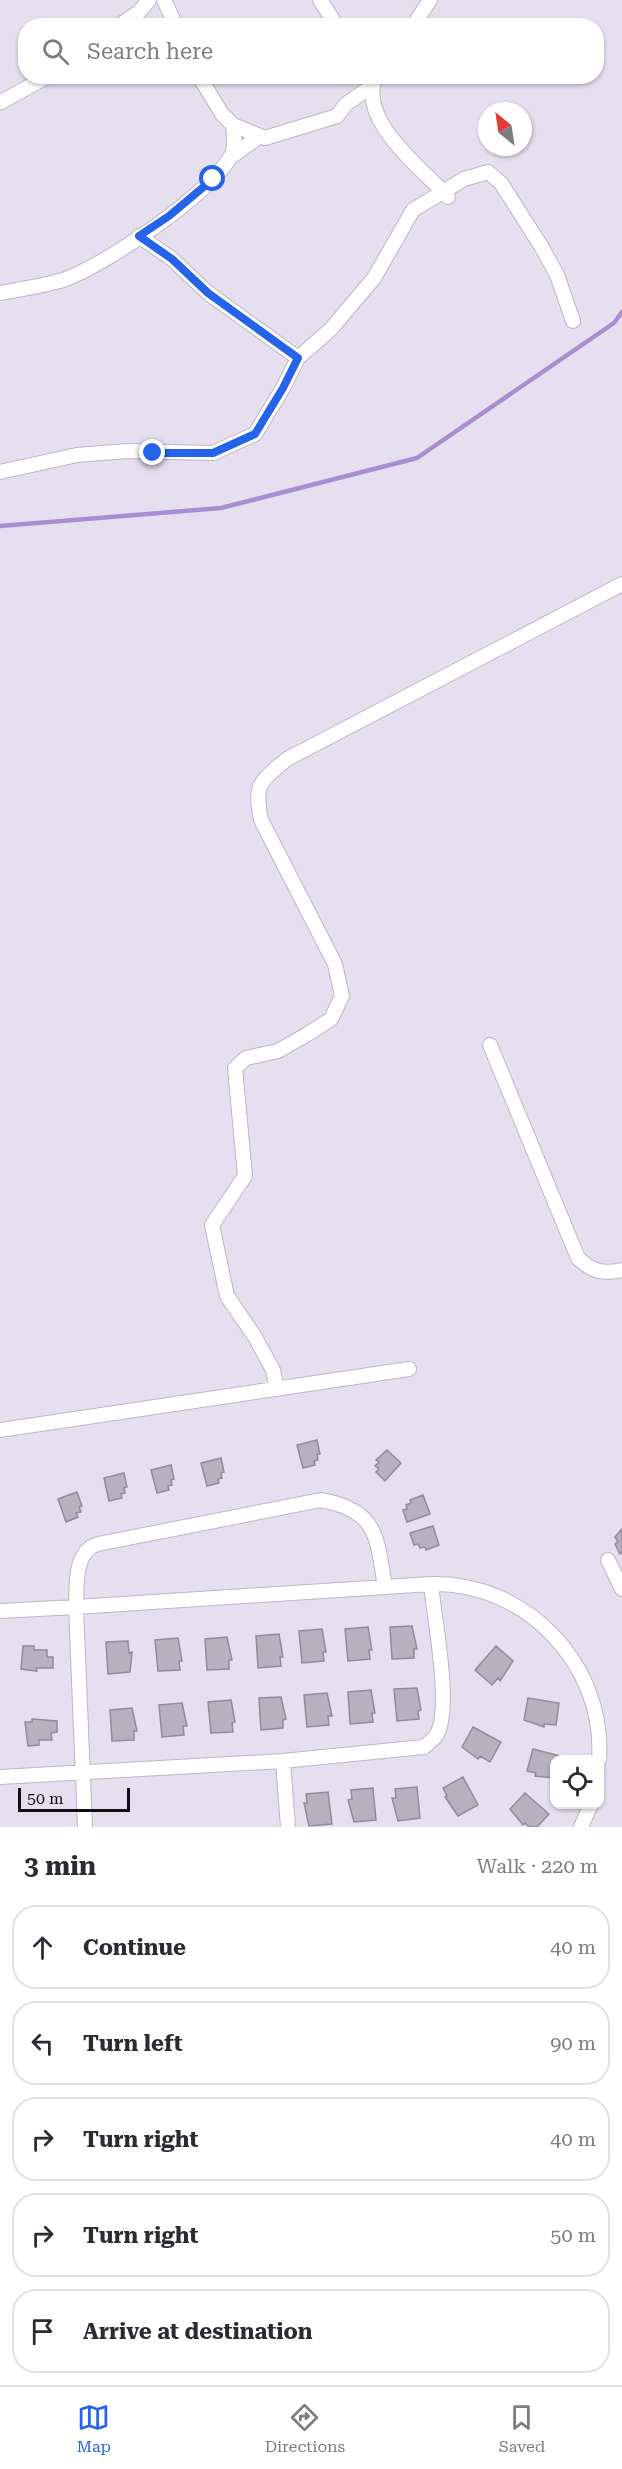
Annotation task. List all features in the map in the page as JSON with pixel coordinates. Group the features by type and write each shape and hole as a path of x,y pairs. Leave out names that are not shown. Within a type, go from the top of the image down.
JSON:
{"street":[{"path":"130,18 139,12 149,0"},
{"path":"164,0 172,18"},
{"path":"320,0 332,18"},
{"path":"418,18 430,0"},
{"path":"1,102 34,84"},
{"path":"204,84 222,114 233,125 265,138 337,116 346,104 371,84"},
{"path":"374,84 375,112 384,128 402,151 445,194"},
{"path":"232,156 233,125"},
{"path":"0,293 64,279 139,236 169,216 213,179 232,156 260,136"},
{"path":"0,472 97,453 127,451 213,453 255,434 298,358 331,329 374,278 413,210 445,194 464,180 488,172 501,183 552,266 573,321"},
{"path":"139,236 172,259 208,293 298,358"},
{"path":"277,1389 273,1370 255,1337 227,1296 213,1225 245,1176 235,1068 246,1058 278,1052 306,1035 331,1018 342,996 335,964 261,820 256,795 262,780 287,759 622,584"},
{"path":"490,1045 578,1258 588,1269 600,1273 622,1270"},
{"path":"0,1430 410,1369"},
{"path":"85,1827 76,1607 77,1578 82,1558 90,1548 108,1542 321,1500 339,1503 368,1521 376,1534 385,1587"},
{"path":"608,1560 622,1589"},
{"path":"0,1777 283,1761 424,1747 437,1736 443,1717 443,1694 431,1584"},
{"path":"0,1611 431,1584 465,1585 501,1596 524,1609 547,1627 576,1666 590,1699 597,1726 599,1755"},
{"path":"283,1761 288,1827"},
{"path":"581,1827 589,1809"}],"building":[{"path":"317,1440 320,1454 317,1454 318,1460 314,1461 315,1465 303,1468 297,1445"},
{"path":"387,1450 401,1463 385,1481 376,1472 379,1469 375,1466 379,1462 376,1460"},
{"path":"221,1458 224,1472 221,1473 222,1478 218,1479 219,1483 207,1486 201,1463"},
{"path":"171,1465 174,1479 171,1480 172,1485 168,1486 169,1490 157,1493 151,1470"},
{"path":"124,1473 127,1487 124,1488 125,1493 121,1494 122,1498 109,1501 104,1478"},
{"path":"77,1492 82,1506 79,1507 81,1512 76,1513 78,1517 66,1522 58,1499"},
{"path":"423,1495 430,1514 407,1522 403,1510 407,1509 406,1505 411,1503 410,1500"},
{"path":"433,1526 439,1545 426,1550 425,1547 420,1548 418,1544 414,1545 410,1533"},
{"path":"622,1529 622,1553 620,1554 615,1544 618,1542 615,1537"},
{"path":"412,1626 417,1649 414,1649 414,1658 392,1659 390,1627"},
{"path":"368,1627 372,1650 369,1650 370,1659 348,1661 345,1629"},
{"path":"322,1629 326,1652 323,1652 324,1661 302,1663 299,1631"},
{"path":"279,1634 283,1657 280,1657 281,1666 258,1668 256,1636"},
{"path":"227,1637 232,1660 229,1660 229,1669 207,1670 205,1639"},
{"path":"178,1638 182,1661 179,1661 180,1670 158,1671 155,1640"},
{"path":"128,1641 129,1653 132,1652 130,1672 108,1674 106,1642"},
{"path":"23,1646 34,1646 34,1650 47,1650 47,1657 53,1657 53,1668 36,1668 37,1671 21,1669"},
{"path":"496,1646 513,1661 500,1681 498,1678 492,1685 475,1670"},
{"path":"417,1688 421,1710 418,1711 419,1719 397,1721 394,1689"},
{"path":"371,1690 375,1713 372,1713 373,1722 350,1724 348,1692"},
{"path":"327,1693 332,1716 328,1716 329,1725 307,1727 304,1695"},
{"path":"281,1697 286,1719 283,1720 283,1728 261,1730 259,1698"},
{"path":"528,1698 559,1703 556,1725 544,1724 544,1727 524,1720"},
{"path":"231,1700 235,1722 232,1723 233,1732 211,1733 208,1702"},
{"path":"182,1703 187,1726 183,1726 184,1735 162,1737 159,1705"},
{"path":"132,1708 137,1731 134,1731 134,1740 112,1741 110,1710"},
{"path":"32,1719 57,1721 57,1732 51,1733 52,1740 39,1740 39,1745 28,1746 25,1722 32,1722"},
{"path":"473,1727 501,1742 490,1762 480,1756 478,1759 462,1747"},
{"path":"533,1749 556,1755 550,1755 550,1778 535,1776 536,1773 527,1771"},
{"path":"463,1777 478,1805 458,1816 445,1797 447,1796 443,1788"},
{"path":"417,1787 420,1818 398,1821 392,1798 396,1798 395,1789"},
{"path":"373,1788 376,1820 354,1822 348,1800 352,1799 351,1790"},
{"path":"328,1792 332,1824 309,1826 304,1803 307,1803 306,1794"},
{"path":"525,1793 549,1814 537,1827 529,1827 525,1823 523,1825 510,1809"}],"waterway":[{"path":"0,526 221,508 417,458 614,323 622,312"}],"route":[{"path":"153,453 213,453 255,434 298,358 208,293 172,259 139,236 169,216 213,179"}]}
